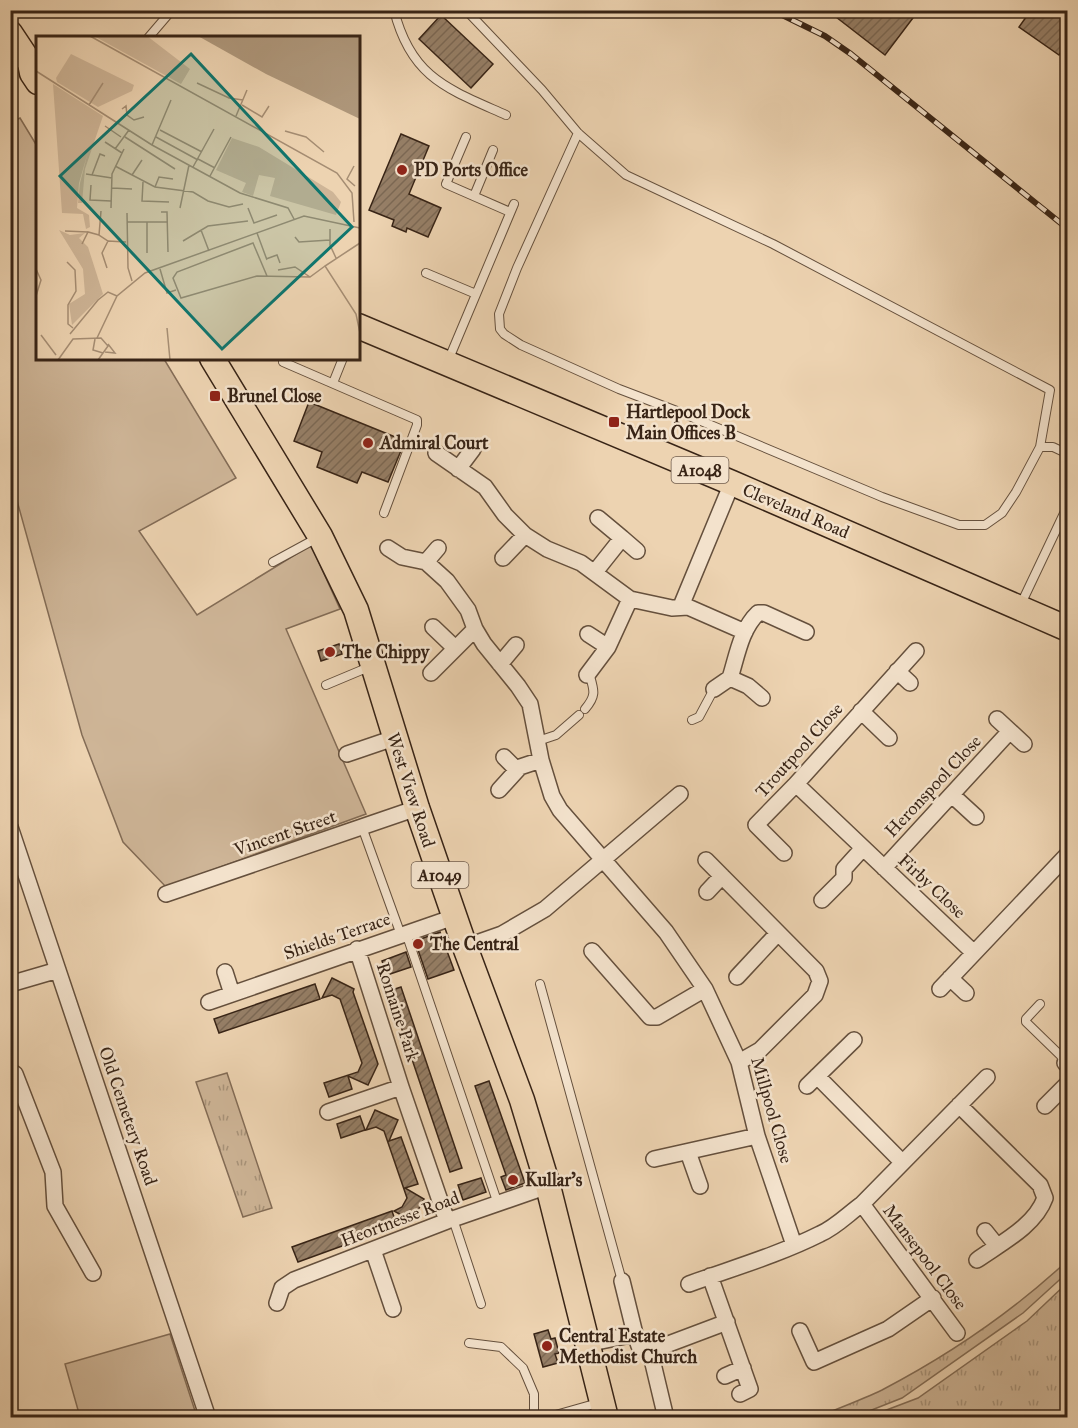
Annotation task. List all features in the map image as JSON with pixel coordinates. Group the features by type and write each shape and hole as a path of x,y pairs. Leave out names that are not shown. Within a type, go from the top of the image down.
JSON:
{"main road":[{"path":"10,33 30,63 35,78"},
{"path":"10,55 35,78"},
{"name":"Cleveland Road","path":"360,327 732,483 1068,629"},
{"name":"West View Road","path":"213,360 320,536 356,610 417,808 454,917 522,1100 548,1186 604,1410"}],"street":[{"path":"458,470 473,449"},
{"path":"436,453 485,487 505,515 525,535 547,549 580,563 630,599 672,608 688,607 745,632"},
{"path":"681,606 732,483"},
{"path":"598,518 637,551"},
{"path":"503,558 525,535"},
{"path":"595,573 622,538"},
{"path":"388,548 402,556 426,562 447,581 458,595 468,610 484,644 530,704 541,760 552,796 560,810 602,860"},
{"path":"426,562 438,548"},
{"path":"588,674 608,647 630,599"},
{"path":"714,689 730,678 745,632 758,612 806,632"},
{"path":"434,627 455,648"},
{"path":"431,673 475,629"},
{"path":"588,634 608,647"},
{"path":"500,664 516,645"},
{"name":"Troutpool Close","path":"784,853 756,825 916,651"},
{"path":"897,671 910,683"},
{"path":"730,678 748,686 762,698"},
{"path":"861,711 889,738"},
{"path":"997,719 1024,744"},
{"name":"Heronspool Close","path":"884,868 1010,731"},
{"path":"347,754 394,738"},
{"path":"504,757 517,770"},
{"path":"499,790 517,770 526,764 541,760"},
{"name":"Firby Close","path":"796,784 974,952"},
{"path":"465,947 502,934 544,909 680,794"},
{"path":"952,795 976,817"},
{"name":"Vincent Street","path":"166,894 417,808"},
{"name":"Old Cemetery Road","path":"10,827 208,1418"},
{"path":"822,900 844,878 844,869 863,848"},
{"name":"Millpool Close","path":"602,860 666,932 705,989 740,1062 757,1136 794,1245"},
{"path":"706,860 816,971 820,981 815,995 760,1050 740,1062"},
{"path":"966,993 945,984 974,952 1065,864"},
{"path":"707,892 722,876"},
{"name":"Shields Terrace","path":"209,1002 454,917"},
{"path":"737,977 778,933"},
{"name":"Romaine Park","path":"357,949 401,1087 450,1220"},
{"path":"592,951 650,1017 657,1017 705,989"},
{"path":"10,984 58,970"},
{"path":"225,972 232,994"},
{"path":"854,1040 812,1081 902,1162"},
{"path":"10,1071 15,1074 53,1172 55,1206 93,1273"},
{"path":"689,1284 821,1234 862,1204 987,1077"},
{"path":"1045,1106 1068,1083"},
{"name":"Romaine Park","path":"328,1112 401,1087"},
{"path":"959,1105 1040,1185 1046,1198 1037,1213 1019,1230 977,1260"},
{"path":"654,1159 757,1136"},
{"path":"688,1152 700,1186"},
{"name":"Heortnesse Road","path":"277,1303 282,1288 294,1280 450,1220 548,1186"},
{"name":"Mansepool Close","path":"862,1204 957,1333"},
{"path":"985,1231 997,1246"},
{"path":"373,1250 393,1309"},
{"path":"710,1276 750,1389 740,1394"},
{"path":"622,1281 634,1334 639,1346 644,1350 650,1352 727,1322"},
{"path":"800,1331 814,1362 888,1329 933,1298"},
{"path":"587,1344 634,1334"},
{"path":"650,1352 666,1418"},
{"path":"725,1376 743,1368"}],"lane":[{"path":"153,36 172,10"},
{"path":"394,10 399,32 421,68 446,86 506,115"},
{"path":"466,10 542,90 578,133 626,175 773,244 1050,390 1040,447 1002,513 985,525 959,525 619,389 521,345 504,334 500,329 499,314 517,268 578,133"},
{"path":"447,363 512,208 446,184 466,138"},
{"path":"474,196 493,150"},
{"path":"426,273 476,294"},
{"path":"333,383 342,360"},
{"path":"283,362 417,420 384,513"},
{"path":"1040,447 1053,447 1068,454"},
{"path":"1020,608 1068,505"},
{"path":"273,562 320,536"},
{"path":"326,685 373,665"},
{"path":"538,741 556,735 592,700 594,690 588,674"},
{"path":"692,720 699,717 714,689"},
{"path":"362,827 403,934 498,1204"},
{"path":"540,984 622,1281"},
{"path":"1040,1004 1026,1021 1061,1056 1066,1065"},
{"path":"450,1220 481,1304"},
{"path":"469,1343 501,1347 523,1368 534,1394 534,1418"},
{"path":"544,1418 604,1410"}],"green space":[{"path":"20,118 36,144 36,360 165,360 236,478 139,531 197,615 311,545 340,609 286,629 366,814 166,887 123,842 82,735 11,479 10,123"},
{"path":"227,1073 272,1208 243,1217 196,1082"},
{"path":"1067,1261 1067,1273 1023,1313 902,1398 854,1417 818,1417 882,1390 979,1332"},
{"path":"1067,1283 1067,1417 868,1417 918,1398 1027,1321"},
{"path":"170,1334 197,1417 80,1417 65,1364"}],"building":[{"path":"827,10 919,10 885,55"},
{"path":"1031,10 1063,10 1068,13 1068,42 1059,55 1019,27"},
{"path":"441,15 493,64 471,88 419,39"},
{"name":"PD Ports Office","path":"401,134 429,146 409,194 441,208 428,237 407,228 406,232 392,226 394,220 369,210"},
{"name":"Admiral Court","path":"309,402 405,441 388,482 362,472 357,483 317,467 322,452 294,441"},
{"name":"The Chippy","path":"339,644 342,654 321,661 318,651"},
{"path":"440,932 454,970 428,979 415,941"},
{"path":"406,952 411,967 387,975 382,961"},
{"path":"332,978 354,989 353,992 378,1064 368,1085 348,1076 352,1089 329,1097 324,1083 358,1072 362,1063 340,999 332,995 322,998"},
{"path":"315,984 320,999 219,1033 214,1019"},
{"path":"401,987 462,1168 450,1172 389,991"},
{"path":"489,1081 525,1183 506,1190 501,1177 506,1175 475,1086"},
{"path":"375,1110 398,1120 389,1141 401,1137 418,1184 405,1188 424,1199 412,1221 394,1211 402,1207 407,1198 384,1131 376,1127 366,1130"},
{"path":"360,1116 365,1130 341,1138 337,1124"},
{"path":"481,1178 486,1192 463,1200 458,1185"},
{"path":"392,1211 397,1226 298,1262 292,1247"},
{"name":"Central Estate Methodist Church","path":"548,1330 551,1339 555,1338 559,1353 555,1354 558,1363 543,1367 534,1334"}],"railway":[{"path":"772,10 825,36 851,54 1068,229"}],"place":[{"name":"PD Ports Office","path":"402,170"},
{"name":"Brunel Close","path":"215,396"},
{"name":"Hartlepool Dock Main Offices B","path":"614,422"},
{"name":"Admiral Court","path":"368,443"},
{"name":"The Chippy","path":"330,652"},
{"name":"The Central","path":"418,944"},
{"name":"Kullar's","path":"513,1180"},
{"name":"Central Estate Methodist Church","path":"547,1346"}]}
